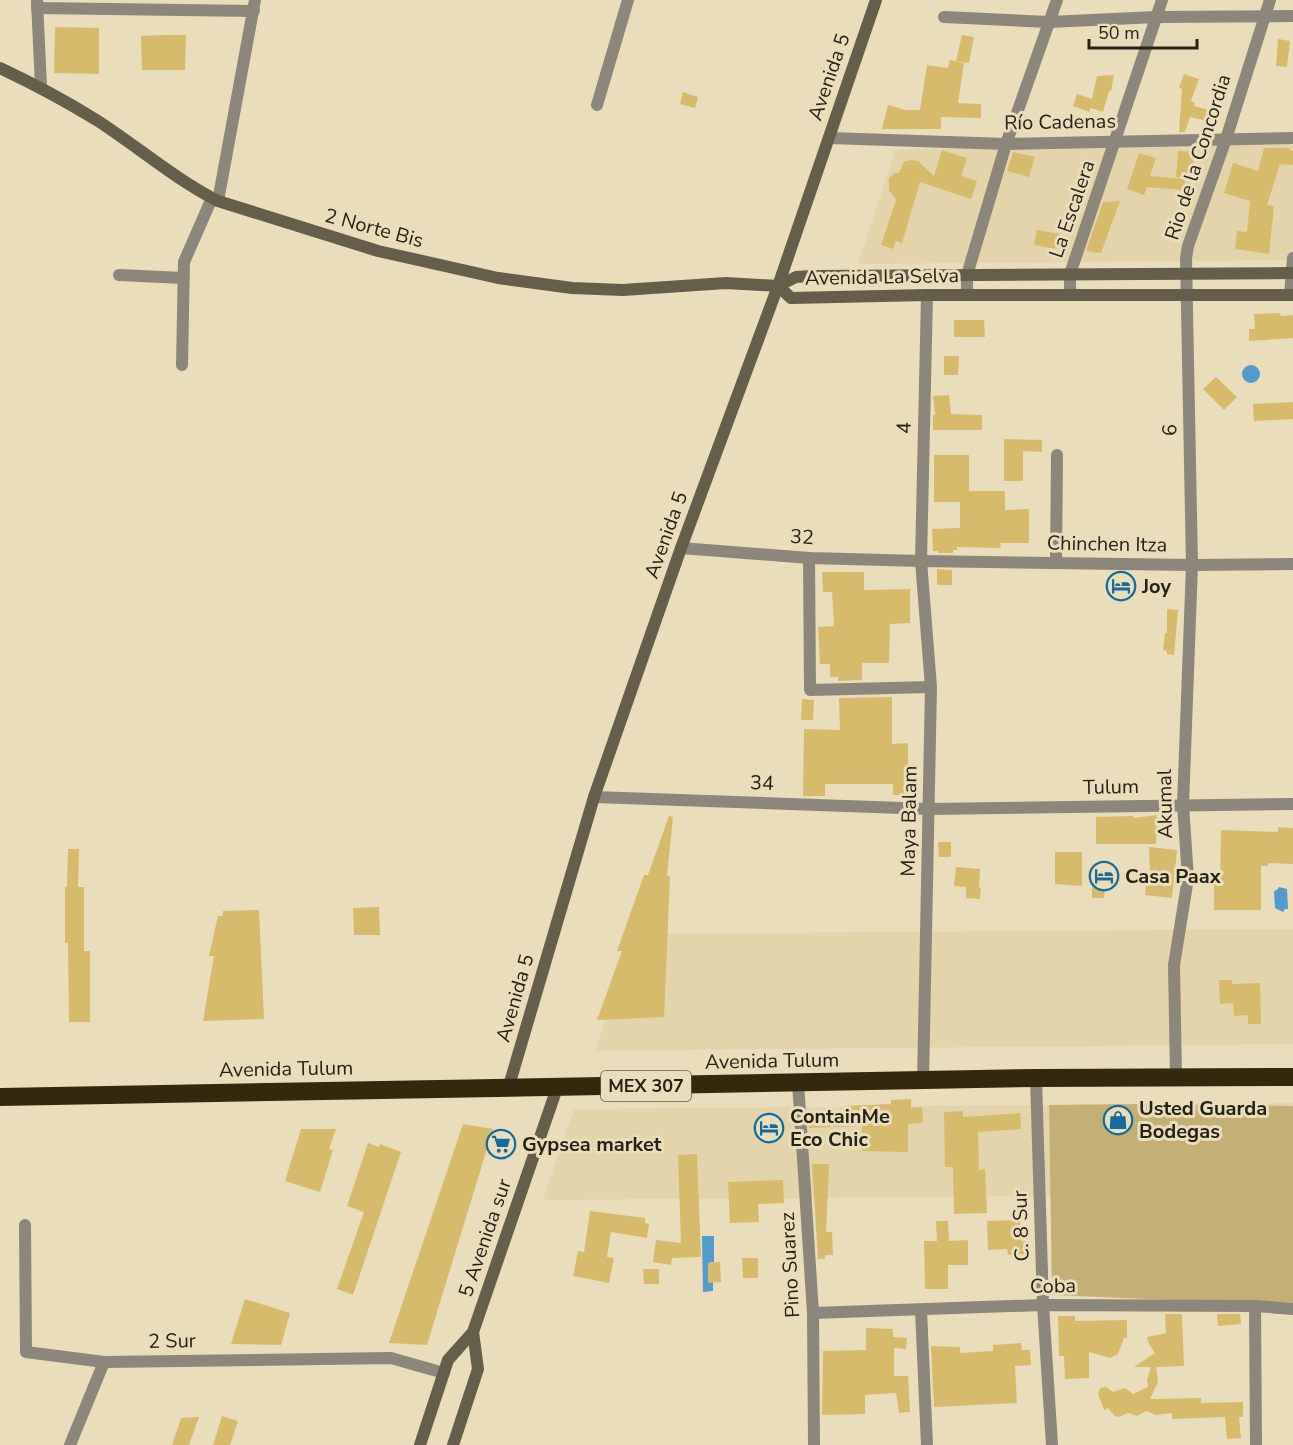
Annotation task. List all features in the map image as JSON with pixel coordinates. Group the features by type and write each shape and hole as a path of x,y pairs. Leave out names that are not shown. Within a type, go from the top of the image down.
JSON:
{"highway":[{"name":"Avenida Tulum","path":"0,1097 1036,1078 1293,1077"}],"street":[{"path":"597,105 628,0"},
{"name":"Avenida 5","path":"508,1089 594,797 681,548 778,286 876,0"},
{"path":"967,295 967,275 1006,144 1057,0"},
{"name":"La Escalera","path":"1070,295 1070,274 1162,0"},
{"name":"Rio de la Concordia","path":"1187,295 1188,246 1226,139 1270,0"},
{"path":"41,87 37,4 255,5 215,199 187,253 183,278 182,365"},
{"path":"944,17 1049,22 1156,17 1293,16"},
{"name":"2 Norte Bis","path":"0,68 41,87 98,121 215,199 378,251 445,267 572,288 623,290 726,283 778,286"},
{"name":"Río Cadenas","path":"829,138 1006,144 1293,138"},
{"path":"1292,295 1293,258"},
{"name":"Avenida La Selva","path":"1292,273 813,276 796,277 778,286 791,298 927,295 1292,295"},
{"path":"119,275 183,278"},
{"name":"4","path":"921,561 927,295"},
{"name":"6","path":"1187,295 1192,565"},
{"path":"1056,562 1057,455"},
{"name":"32","path":"681,548 809,558 921,561"},
{"path":"809,558 810,690 931,687"},
{"name":"Chinchen Itza","path":"921,561 1192,565 1293,564"},
{"name":"Maya Balam","path":"921,561 931,687 923,1081"},
{"name":"Akumal","path":"1176,1077 1174,965 1188,878 1183,805 1192,565"},
{"name":"34","path":"594,797 929,809"},
{"name":"Tulum","path":"929,809 1293,804"},
{"name":"C. 8 Sur","path":"1036,1078 1043,1305 1052,1445"},
{"name":"Pino Suarez","path":"798,1083 813,1313 814,1445"},
{"name":"5 Avenida sur","path":"474,1332 558,1088"},
{"name":"2 Sur","path":"25,1225 26,1352 104,1362 391,1358 444,1373"},
{"name":"Coba","path":"813,1313 1043,1305 1255,1306 1293,1309"},
{"path":"1255,1306 1256,1445"},
{"path":"921,1310 927,1445"},
{"path":"420,1445 448,1360 474,1332"},
{"path":"453,1445 478,1369 474,1332"},
{"path":"70,1445 104,1362"}],"shaded area":[{"path":"1293,144 1293,260 858,264 896,149"},
{"path":"1293,929 1293,1044 595,1051 635,934"},
{"path":"1293,1103 1293,1194 543,1200 574,1109"},
{"path":"1049,1105 1293,1106 1293,1305 1052,1295"}],"water":[{"path":"1251,365 1257,368 1260,374 1257,380 1251,383 1245,380 1242,374 1245,368"},
{"path":"1279,887 1287,889 1288,909 1283,912 1275,908 1274,891"},
{"path":"702,1236 714,1236 714,1262 708,1263 708,1282 713,1282 713,1291 703,1292"}],"building":[{"path":"55,27 99,28 99,74 54,73"},
{"path":"186,35 185,70 142,70 141,36"},
{"path":"962,35 974,37 969,63 956,61"},
{"path":"1278,39 1290,41 1287,67 1276,66"},
{"path":"950,60 964,63 958,103 981,104 981,118 941,117 941,129 882,129 888,105 906,110 920,110 927,65 948,68"},
{"path":"1184,74 1199,79 1191,101 1195,103 1194,106 1210,110 1207,121 1190,117 1185,132 1179,132 1182,89 1179,88"},
{"path":"1114,75 1103,112 1091,108 1089,112 1073,106 1077,94 1092,99 1097,76"},
{"path":"683,92 698,97 695,108 680,104"},
{"path":"1264,148 1290,148 1293,151 1293,165 1280,164 1267,205 1274,206 1269,254 1235,249 1237,231 1247,232 1250,201 1224,193 1233,163 1258,171"},
{"path":"942,150 967,158 961,176 977,181 971,199 920,182 902,243 896,241 893,249 881,245 896,200 889,190 889,178 899,173 904,162 911,160 918,161 934,176"},
{"path":"1178,151 1194,152 1192,178 1176,177"},
{"path":"1013,152 1035,157 1029,177 1007,171"},
{"path":"1139,153 1156,158 1150,176 1185,179 1184,190 1147,187 1144,195 1127,189"},
{"path":"1120,201 1101,253 1086,251 1103,202"},
{"path":"1037,230 1060,234 1057,249 1034,245"},
{"path":"1280,313 1281,316 1293,315 1293,338 1249,341 1249,329 1255,329 1254,314"},
{"path":"954,320 984,320 985,337 954,337"},
{"path":"944,356 959,356 958,375 944,375"},
{"path":"1216,377 1237,397 1224,410 1203,389"},
{"path":"949,395 951,414 982,415 982,430 933,430 933,415 935,415 933,396"},
{"path":"1293,402 1293,419 1254,421 1253,404"},
{"path":"1004,439 1042,440 1042,452 1023,451 1023,481 1004,481"},
{"path":"934,455 969,455 969,491 1005,491 1005,510 1029,509 1029,543 1000,543 1001,548 957,547 953,553 933,551 932,529 960,528 960,502 934,502"},
{"path":"937,569 952,570 952,585 937,585"},
{"path":"822,572 864,572 864,590 910,589 910,623 890,624 889,663 862,663 862,680 838,681 838,677 830,677 830,664 820,664 818,627 834,626 832,592 823,592"},
{"path":"1167,609 1178,610 1174,655 1167,654 1167,651 1163,650 1165,633 1167,633"},
{"path":"892,697 892,744 908,743 908,795 893,795 893,784 825,784 825,796 803,796 804,729 840,730 839,698"},
{"path":"802,699 814,700 813,720 801,720"},
{"path":"1157,815 1156,844 1096,844 1096,817 1133,816 1133,818"},
{"path":"669,816 673,817 667,876 670,876 664,1017 597,1020 622,951 617,951 644,875 648,875"},
{"path":"1278,827 1293,828 1293,864 1268,863 1268,866 1261,866 1261,910 1214,910 1214,880 1220,880 1221,830 1278,832"},
{"path":"938,842 951,842 951,857 939,857"},
{"path":"1149,847 1177,850 1172,898 1145,895 1147,874 1150,874"},
{"path":"68,849 79,849 78,887 84,887 84,951 90,951 90,1022 69,1022 68,943 65,943"},
{"path":"1055,852 1082,852 1082,886 1055,884"},
{"path":"956,867 980,869 980,899 966,898 966,887 954,886"},
{"path":"1092,886 1105,886 1104,898 1092,898"},
{"path":"379,907 380,935 354,935 353,908"},
{"path":"259,910 264,1019 203,1021 214,956 209,956 218,916 223,916 223,911"},
{"path":"1219,980 1232,980 1232,984 1260,983 1261,1024 1248,1024 1248,1015 1234,1016 1233,1003 1220,1004"},
{"path":"911,1099 911,1108 922,1107 923,1123 908,1124 908,1152 862,1151 862,1126 835,1127 831,1112 845,1112 844,1106 891,1104 891,1100"},
{"path":"963,1111 963,1117 1020,1113 1021,1129 978,1132 979,1170 985,1169 987,1213 954,1214 953,1167 945,1167 944,1112"},
{"path":"808,1115 831,1116 831,1127 809,1128"},
{"path":"463,1124 493,1129 427,1345 389,1343"},
{"path":"301,1129 336,1129 329,1149 333,1150 320,1192 285,1181"},
{"path":"368,1143 379,1147 380,1144 401,1152 353,1295 337,1289 364,1212 347,1206"},
{"path":"697,1154 701,1257 672,1258 671,1265 653,1262 656,1240 681,1243 678,1155"},
{"path":"812,1164 829,1164 826,1232 832,1232 833,1255 825,1255 825,1259 818,1259"},
{"path":"783,1180 784,1203 758,1204 759,1222 730,1223 728,1182"},
{"path":"590,1211 645,1218 645,1223 649,1224 647,1238 611,1232 607,1257 614,1258 609,1283 573,1276 578,1251 584,1252"},
{"path":"1020,1220 1021,1241 1026,1241 1025,1254 1008,1255 1007,1249 988,1250 987,1221"},
{"path":"936,1221 948,1221 949,1241 968,1240 968,1265 948,1265 948,1289 925,1289 924,1241 937,1241"},
{"path":"742,1258 758,1258 758,1278 743,1278"},
{"path":"720,1262 721,1282 708,1283 708,1263"},
{"path":"643,1269 659,1269 659,1284 644,1284"},
{"path":"245,1299 290,1313 281,1345 231,1344"},
{"path":"1165,1314 1182,1314 1184,1366 1156,1367 1158,1382 1150,1399 1201,1398 1201,1403 1243,1402 1243,1417 1239,1417 1241,1438 1227,1439 1225,1417 1172,1419 1172,1413 1156,1415 1146,1411 1137,1416 1128,1413 1119,1417 1108,1408 1104,1410 1098,1394 1100,1388 1106,1387 1113,1392 1125,1388 1133,1394 1148,1387 1147,1380 1151,1367 1134,1367 1155,1353 1147,1337 1166,1333"},
{"path":"1217,1314 1240,1314 1241,1324 1218,1326"},
{"path":"1058,1316 1075,1316 1075,1321 1127,1320 1127,1338 1124,1338 1118,1354 1110,1358 1089,1352 1089,1378 1065,1379 1064,1356 1059,1356"},
{"path":"866,1328 893,1329 893,1337 907,1338 906,1349 894,1348 894,1376 908,1376 910,1412 899,1413 896,1393 865,1395 865,1414 822,1415 823,1351 866,1350"},
{"path":"1021,1343 1022,1350 1030,1350 1031,1365 1015,1366 1017,1403 934,1407 931,1346 960,1347 960,1353 993,1351 993,1345"},
{"path":"222,1416 238,1421 230,1445 213,1445"},
{"path":"199,1417 189,1445 172,1445 181,1418"}],"place":[{"name":"Joy","path":"1121,586"},
{"name":"Casa Paax","path":"1104,876"},
{"name":"Usted Guarda Bodegas","path":"1118,1120"},
{"name":"ContainMe Eco Chic","path":"769,1128"},
{"name":"Gypsea market","path":"501,1144"}]}
